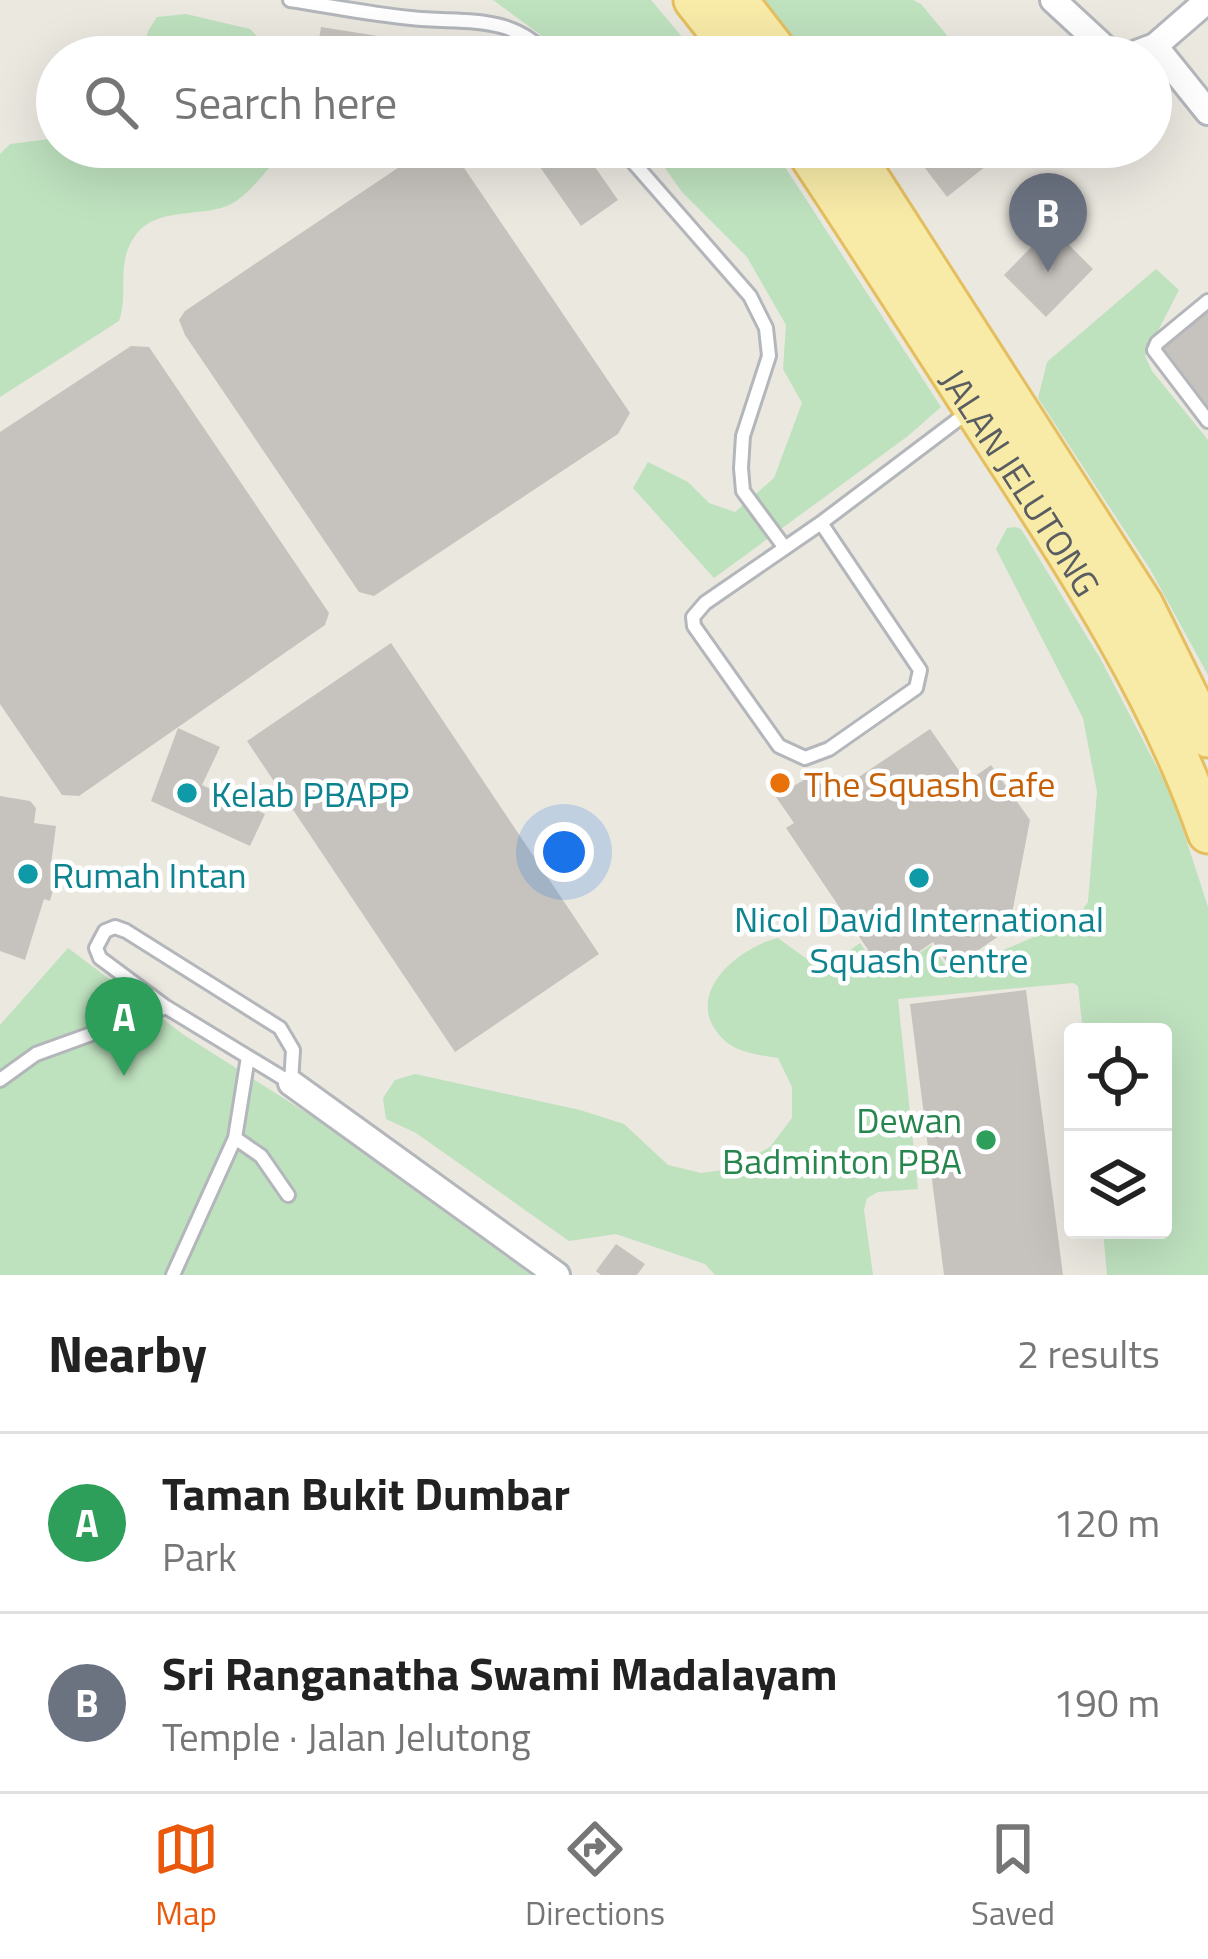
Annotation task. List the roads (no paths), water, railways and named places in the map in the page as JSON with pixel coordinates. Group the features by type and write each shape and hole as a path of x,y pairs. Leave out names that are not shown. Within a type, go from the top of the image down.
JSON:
{"main road":[{"path":"694,0 722,36"},
{"path":"737,0 765,36"},
{"name":"JALAN JELUTONG","path":"818,168 1125,647 1170,739 1208,833"},
{"name":"JALAN JELUTONG","path":"862,168 1143,605 1208,736"}],"street":[{"path":"1053,0 1092,36"},
{"path":"1167,36 1208,0"},
{"path":"1172,67 1208,112"},
{"path":"291,1083 556,1275"}],"lane":[{"path":"290,0 414,19 490,21 528,36"},
{"path":"638,168 749,296 766,328 769,356 743,436 741,468 743,491 784,548"},
{"path":"1208,301 1156,343 1154,350 1208,421"},
{"path":"821,523 920,670 921,679 916,688 856,731 806,758 779,746 694,626 693,617 974,407"},
{"path":"115,927 126,931 280,1028 293,1050 291,1083 248,1057 166,1007 100,958 96,948 105,931 115,927"},
{"path":"0,1080 36,1054 166,1007"},
{"path":"173,1275 235,1138 248,1057"},
{"path":"235,1138 261,1156 288,1195"}],"place":[{"name":"Sri Ranganatha Swami Madalayam","path":"1048,272"},
{"name":"The Squash Cafe","path":"780,783"},
{"name":"Kelab PBAPP","path":"187,793"},
{"name":"Rumah Intan","path":"28,874"},
{"name":"Nicol David International Squash Centre","path":"919,878"},
{"name":"Taman Bukit Dumbar","path":"124,1076"},
{"name":"Dewan Badminton PBA","path":"986,1140"}]}
